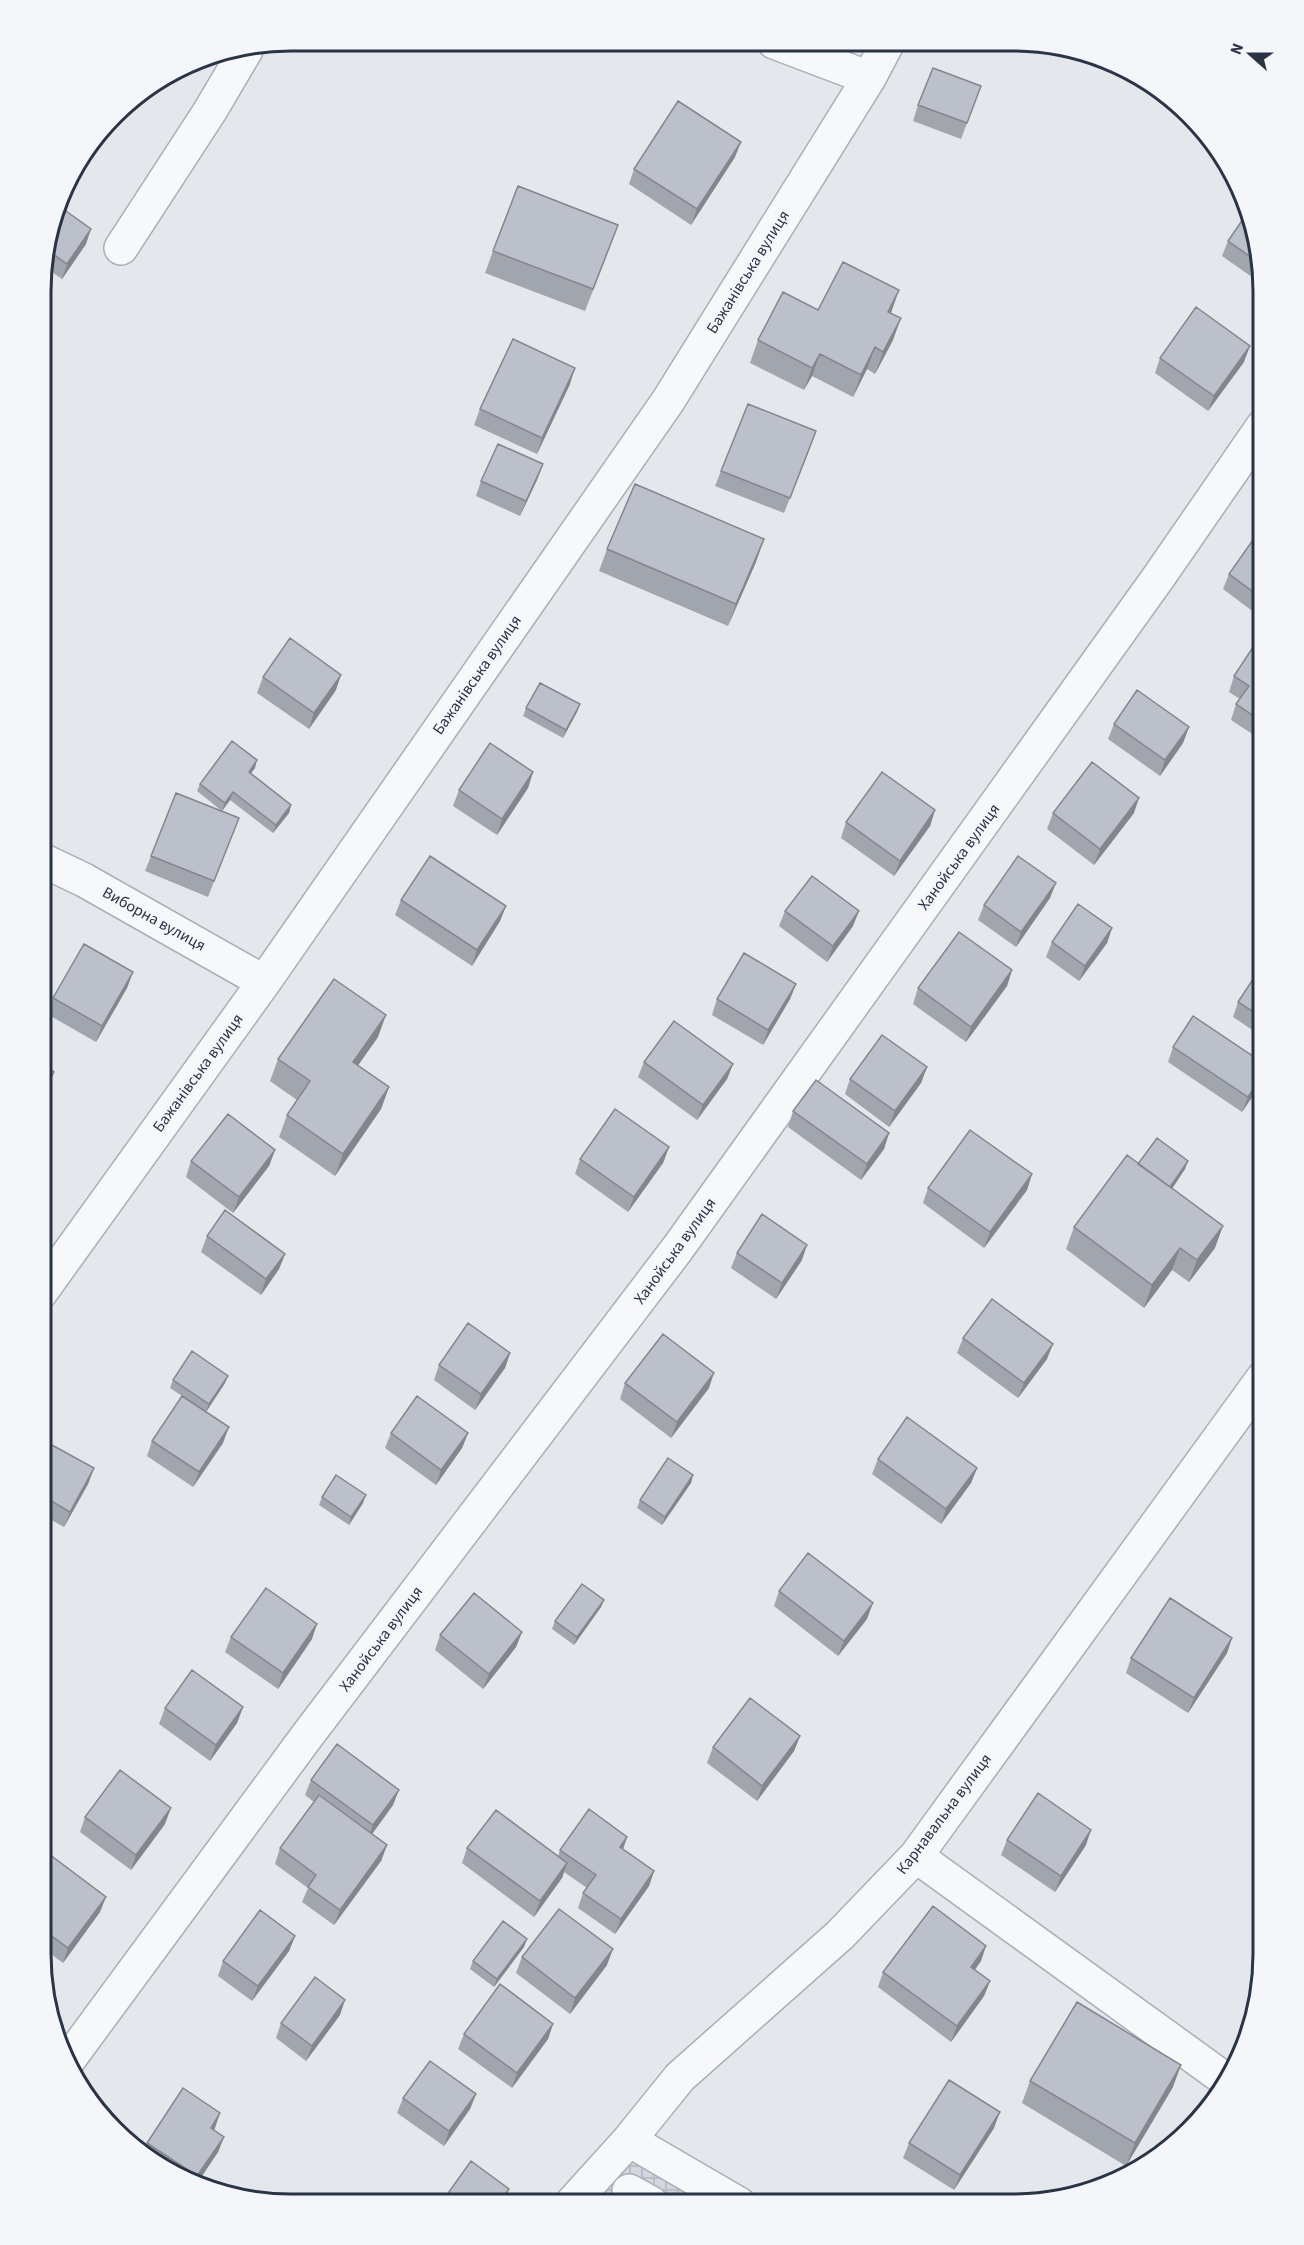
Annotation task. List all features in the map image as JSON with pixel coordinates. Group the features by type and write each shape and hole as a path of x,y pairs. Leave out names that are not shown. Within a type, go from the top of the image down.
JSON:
{"street":[{"path":"798,51 868,78"},
{"name":"Бажанівська вулиця","path":"51,1278 264,981 668,401 883,51"},
{"path":"121,248 210,111 242,57"},
{"name":"Ханойська вулиця","path":"73,2054 307,1736 685,1239 1158,578 1253,440"},
{"name":"Виборна вулиця","path":"51,864 84,880 264,981"},
{"name":"Карнавальна вулиця","path":"580,2194 680,2078 840,1935 916,1856 1253,1392"},
{"path":"916,1856 1220,2076"},
{"path":"629,2140 722,2194"}],"shaded area":[{"path":"626,2157 692,2194 597,2194"}],"building":[{"path":"933,68 981,86 967,123 918,105"},
{"path":"678,101 741,142 697,209 634,169"},
{"path":"518,186 618,225 593,289 493,251"},
{"path":"65,210 91,229 67,264 54,255"},
{"path":"1242,220 1250,257 1228,241"},
{"path":"843,262 899,290 888,312 901,318 883,352 875,347 861,375 820,354 812,368 758,340 783,292 818,310"},
{"path":"1196,307 1250,346 1214,396 1160,358"},
{"path":"513,339 575,368 542,438 480,409"},
{"path":"748,404 816,431 790,498 721,471"},
{"path":"498,444 543,464 526,501 481,481"},
{"path":"635,484 764,539 736,604 607,549"},
{"path":"1253,540 1253,592 1229,574"},
{"path":"290,638 341,675 314,713 263,677"},
{"path":"1253,647 1253,715 1236,704 1249,686 1234,676"},
{"path":"540,683 580,704 566,730 526,708"},
{"path":"1137,690 1189,727 1165,760 1114,724"},
{"path":"232,741 257,760 249,772 291,805 276,825 233,792 225,803 200,784"},
{"path":"490,743 533,772 502,819 459,790"},
{"path":"1092,762 1139,798 1100,849 1053,813"},
{"path":"882,772 935,810 900,861 846,822"},
{"path":"176,793 239,818 214,881 151,856"},
{"path":"430,856 506,906 477,950 401,900"},
{"path":"1018,856 1056,883 1021,932 984,905"},
{"path":"812,876 859,911 833,946 785,911"},
{"path":"1078,904 1112,928 1085,966 1052,942"},
{"path":"959,932 1012,970 971,1027 918,988"},
{"path":"84,944 133,972 102,1026 53,998"},
{"path":"744,953 796,984 768,1030 717,999"},
{"path":"334,979 386,1015 353,1062 389,1087 343,1154 287,1115 310,1081 278,1059"},
{"path":"1253,979 1253,1012 1238,1002"},
{"path":"1193,1016 1253,1056 1253,1089 1248,1097 1173,1047"},
{"path":"674,1021 733,1064 703,1105 644,1062"},
{"path":"882,1035 927,1067 895,1111 850,1079"},
{"path":"816,1080 889,1133 867,1164 793,1111"},
{"path":"615,1109 669,1147 634,1197 580,1159"},
{"path":"228,1114 275,1150 239,1197 191,1161"},
{"path":"970,1130 1032,1174 990,1232 928,1188"},
{"path":"1157,1138 1188,1161 1170,1187 1138,1164"},
{"path":"1127,1155 1223,1226 1197,1260 1180,1248 1152,1285 1074,1227"},
{"path":"225,1210 285,1254 266,1279 207,1236"},
{"path":"762,1214 807,1245 782,1283 737,1253"},
{"path":"992,1299 1053,1344 1024,1383 963,1338"},
{"path":"468,1323 510,1353 481,1394 439,1365"},
{"path":"663,1334 714,1373 677,1422 625,1383"},
{"path":"192,1351 228,1376 209,1404 173,1380"},
{"path":"182,1396 229,1427 199,1472 152,1441"},
{"path":"417,1396 468,1433 441,1470 391,1433"},
{"path":"907,1417 977,1468 946,1509 878,1459"},
{"path":"51,1444 94,1468 70,1512 51,1501"},
{"path":"668,1458 693,1475 665,1517 640,1500"},
{"path":"336,1475 366,1495 351,1517 322,1497"},
{"path":"808,1553 873,1603 844,1641 779,1591"},
{"path":"582,1584 604,1600 577,1637 555,1621"},
{"path":"266,1588 317,1624 283,1673 231,1637"},
{"path":"474,1593 522,1632 489,1674 440,1635"},
{"path":"1170,1598 1232,1638 1194,1698 1131,1658"},
{"path":"192,1670 243,1707 216,1745 165,1708"},
{"path":"750,1698 800,1736 762,1786 713,1747"},
{"path":"337,1744 399,1790 373,1825 311,1780"},
{"path":"120,1770 171,1808 136,1855 85,1817"},
{"path":"1038,1793 1091,1830 1061,1876 1007,1840"},
{"path":"319,1795 387,1845 340,1910 308,1887 316,1875 280,1848"},
{"path":"589,1809 627,1837 620,1847 654,1871 621,1919 583,1893 596,1875 560,1850"},
{"path":"496,1810 567,1863 540,1901 467,1848"},
{"path":"51,1856 106,1897 68,1948 51,1935"},
{"path":"933,1906 986,1946 971,1967 990,1981 957,2026 883,1972"},
{"path":"559,1909 613,1949 575,1998 522,1957"},
{"path":"260,1910 295,1936 258,1986 223,1961"},
{"path":"503,1921 527,1939 497,1979 473,1961"},
{"path":"315,1977 345,2000 312,2046 281,2023"},
{"path":"500,1984 553,2024 517,2073 464,2034"},
{"path":"1077,2002 1181,2065 1135,2143 1030,2081"},
{"path":"430,2061 476,2094 449,2131 403,2098"},
{"path":"949,2080 1000,2112 960,2175 909,2143"},
{"path":"183,2088 220,2113 211,2128 224,2137 198,2175 147,2143"},
{"path":"471,2161 509,2189 505,2194 447,2194"}]}
